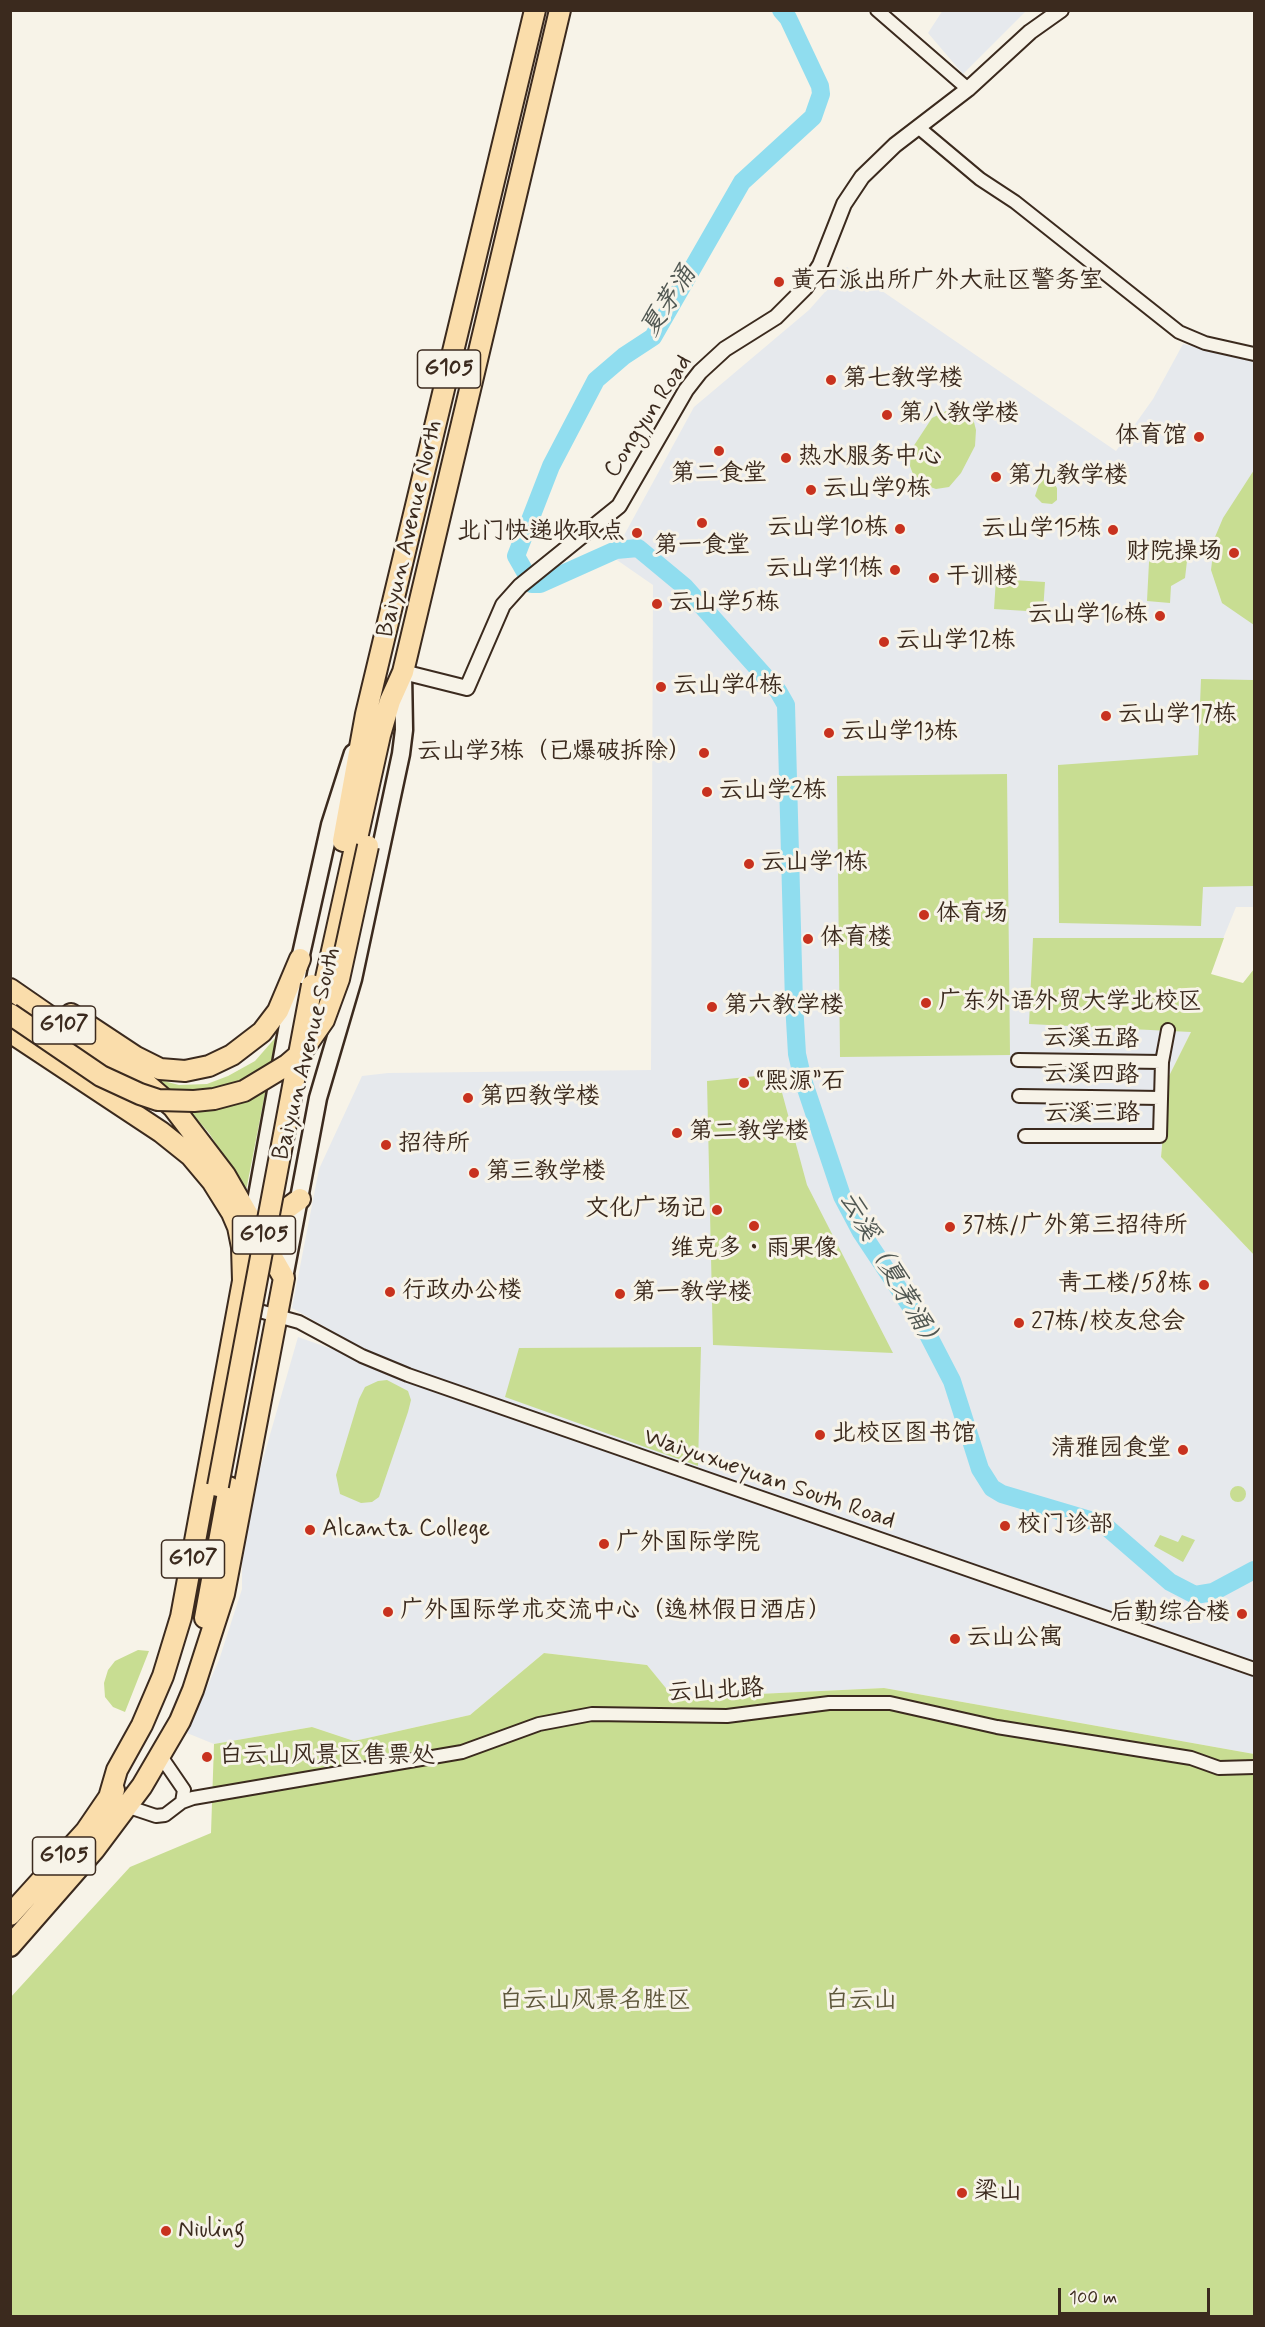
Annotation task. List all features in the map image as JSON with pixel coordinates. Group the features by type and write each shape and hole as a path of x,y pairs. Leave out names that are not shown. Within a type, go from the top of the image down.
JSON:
{"highway":[{"name":"Baiyun Avenue North","path":"318,986 363,727 535,10"},
{"name":"Baiyun Avenue North","path":"318,986 380,735 390,701 403,672 560,10"},
{"path":"10,1014 101,1076 140,1095 175,1102 214,1099 244,1091 287,1065 301,1053 324,1020 339,979 391,744 403,672"},
{"path":"10,978 149,1064 160,1069 185,1071 220,1061 262,1032 278,1011 300,959"},
{"name":"Baiyun Avenue South","path":"10,1946 94,1850 157,1721 185,1652 223,1487 318,986"},
{"name":"G107","path":"10,988 117,1061 155,1090 184,1119 219,1166 284,1278"},
{"name":"G107","path":"10,1032 161,1132 191,1156 212,1181 238,1227 242,1247 243,1281"},
{"path":"94,1089 108,1090 118,1084 121,1075 117,1061"},
{"path":"232,1213 252,1221 272,1220 300,1198"},
{"name":"Baiyun Avenue South","path":"13,1910 79,1839 117,1804 160,1755 187,1704 217,1620 284,1278"},
{"name":"Baiyun Avenue South","path":"117,1804 117,1770 142,1725 163,1676 181,1617 243,1281"},
{"name":"Baiyun Avenue South","path":"160,1755 203,1624 223,1487"},
{"path":"10,1958 29,1925"}],"main road":[{"name":"Baiyun Avenue South","path":"284,1278 318,1098 353,979 401,754 404,730 403,672"},
{"name":"Baiyun Avenue South","path":"243,1281 256,1196 300,959 330,825 343,780 363,727"},
{"path":"256,1196 266,1206 277,1208 300,1198"}],"street":[{"path":"877,10 968,90"},
{"name":"Congyun Road","path":"403,672 467,688 500,611 520,586 611,514 629,490 686,390 700,372 725,349 776,317 805,288 820,266 852,189 881,157 968,90 1030,32 1061,10"},
{"path":"918,127 980,179 1015,202 1179,332 1205,343 1254,354"},
{"path":"1161,1098 1162,1062 1168,1030"},
{"name":"云溪五路","path":"1018,1060 1162,1062"},
{"name":"云溪四路","path":"1019,1096 1161,1098"},
{"name":"云溪三路","path":"1025,1136 1160,1136 1161,1098"},
{"name":"Waiyuxueyuan South Road","path":"238,1306 276,1314 299,1322 362,1356 408,1375 1254,1669"},
{"name":"云山北路","path":"117,1804 156,1816 165,1815 182,1802 193,1798 462,1752 539,1724 592,1714 727,1716 829,1703 890,1703 997,1727 1191,1758 1219,1768 1254,1767"},
{"path":"160,1755 184,1790 182,1802"}],"shaded area":[{"path":"943,10 1026,11 963,74 928,33"},
{"name":"广东外语外贸大学北校区","path":"847,267 1116,451 1153,399 1183,344 1254,361 1254,907 1236,907 1209,973 1191,1032 1168,1078 1161,1157 1254,1255 1254,1754 884,1688 673,1698 647,1665 544,1653 470,1715 354,1741 312,1727 214,1744 187,1733 219,1660 242,1589 242,1542 249,1508 298,1337 417,1379 292,1308 319,1169 362,1076 388,1073 651,1070 653,585 614,558 616,550 694,407 809,310"}],"green space":[{"path":"952,408 973,418 976,430 975,446 961,473 949,487 936,489 922,484 914,477 910,466 911,450 932,418"},
{"name":"财院操场","path":"1254,470 1254,625 1222,603 1211,570 1215,537 1223,518"},
{"path":"1041,478 1053,482 1057,488 1057,500 1052,504 1042,503 1035,496"},
{"path":"1171,550 1180,553 1187,561 1185,578 1171,586 1170,603 1147,601 1149,562 1156,554"},
{"path":"996,579 1045,582 1043,612 994,609"},
{"path":"1201,679 1254,680 1254,886 1203,887 1201,926 1059,923 1058,765 1198,755"},
{"name":"体育场","path":"1007,774 1010,1055 840,1057 837,776"},
{"path":"1033,938 1224,938 1211,974 1243,983 1254,969 1254,1255 1161,1157 1168,1078 1191,1032 1029,1024"},
{"path":"276,1037 246,1191 209,1133 189,1110 144,1076 179,1085 207,1084 228,1076 255,1061"},
{"path":"777,1074 807,1185 893,1353 713,1345 707,1081"},
{"path":"701,1347 698,1466 505,1397 519,1348"},
{"path":"387,1380 408,1391 411,1400 379,1497 372,1502 361,1503 340,1494 336,1475 359,1399 365,1387"},
{"path":"1238,1486 1246,1494 1238,1502 1230,1494"},
{"path":"1160,1535 1178,1542 1182,1535 1195,1540 1183,1562 1154,1546"},
{"path":"138,1650 149,1651 125,1712 113,1707 105,1697 104,1683 108,1670 115,1661"},
{"name":"白云山","path":"544,1653 647,1665 674,1698 884,1688 1254,1754 1254,2316 11,2316 10,1998 130,1867 211,1833 214,1744 312,1727 354,1741 470,1715"}],"waterway":[{"name":"云溪（夏茅涌）","path":"781,10 788,18 820,86 821,94 813,117 742,182 653,337 624,356 596,380 551,466 516,556 532,584 540,584 616,550 638,548 685,587 778,691 786,705 794,1003 797,1054 803,1080 842,1196 861,1232 923,1325 952,1381 980,1469 992,1488 1002,1494 1103,1524 1170,1582 1195,1595 1213,1592 1254,1570"}],"place":[{"name":"黄石派出所广外大社区警务室","path":"779,282"},
{"name":"第七教学楼","path":"831,380"},
{"name":"第八教学楼","path":"887,415"},
{"name":"体育馆","path":"1199,437"},
{"name":"第二食堂","path":"719,451"},
{"name":"热水服务中心","path":"786,458"},
{"name":"第九教学楼","path":"996,477"},
{"name":"云山学9栋","path":"811,490"},
{"name":"第一食堂","path":"702,523"},
{"name":"云山学10栋","path":"900,529"},
{"name":"云山学15栋","path":"1113,530"},
{"name":"北门快递收取点","path":"637,533"},
{"name":"财院操场","path":"1234,553"},
{"name":"云山学11栋","path":"895,570"},
{"name":"干训楼","path":"934,578"},
{"name":"云山学5栋","path":"657,604"},
{"name":"云山学16栋","path":"1160,616"},
{"name":"云山学12栋","path":"884,642"},
{"name":"云山学4栋","path":"661,687"},
{"name":"云山学17栋","path":"1106,716"},
{"name":"云山学13栋","path":"829,733"},
{"name":"云山学3栋（已爆破拆除）","path":"704,753"},
{"name":"云山学2栋","path":"707,792"},
{"name":"云山学1栋","path":"749,864"},
{"name":"体育场","path":"924,915"},
{"name":"体育楼","path":"808,939"},
{"name":"广东外语外贸大学北校区","path":"926,1003"},
{"name":"第六教学楼","path":"712,1007"},
{"name":"“熙源”石","path":"744,1083"},
{"name":"第四教学楼","path":"468,1098"},
{"name":"第二教学楼","path":"677,1133"},
{"name":"招待所","path":"386,1145"},
{"name":"第三教学楼","path":"474,1173"},
{"name":"文化广场记","path":"717,1210"},
{"name":"维克多・雨果像","path":"754,1226"},
{"name":"37栋/广外第三招待所","path":"950,1227"},
{"name":"青工楼/58栋","path":"1204,1285"},
{"name":"行政办公楼","path":"390,1292"},
{"name":"第一教学楼","path":"620,1294"},
{"name":"27栋/校友总会","path":"1019,1323"},
{"name":"北校区图书馆","path":"820,1435"},
{"name":"清雅园食堂","path":"1183,1450"},
{"name":"校门诊部","path":"1005,1526"},
{"name":"Alcanta College","path":"310,1530"},
{"name":"广外国际学院","path":"604,1544"},
{"name":"广外国际学术交流中心（逸林假日酒店）","path":"388,1612"},
{"name":"后勤综合楼","path":"1242,1614"},
{"name":"云山公寓","path":"955,1639"},
{"name":"白云山风景区售票处","path":"207,1757"},
{"name":"梁山","path":"962,2193"},
{"name":"Niuling","path":"166,2231"}],"water label":[{"name":"夏茅涌","path":"670,302"}],"park label":[{"name":"白云山风景名胜区","path":"595,2002"}]}
